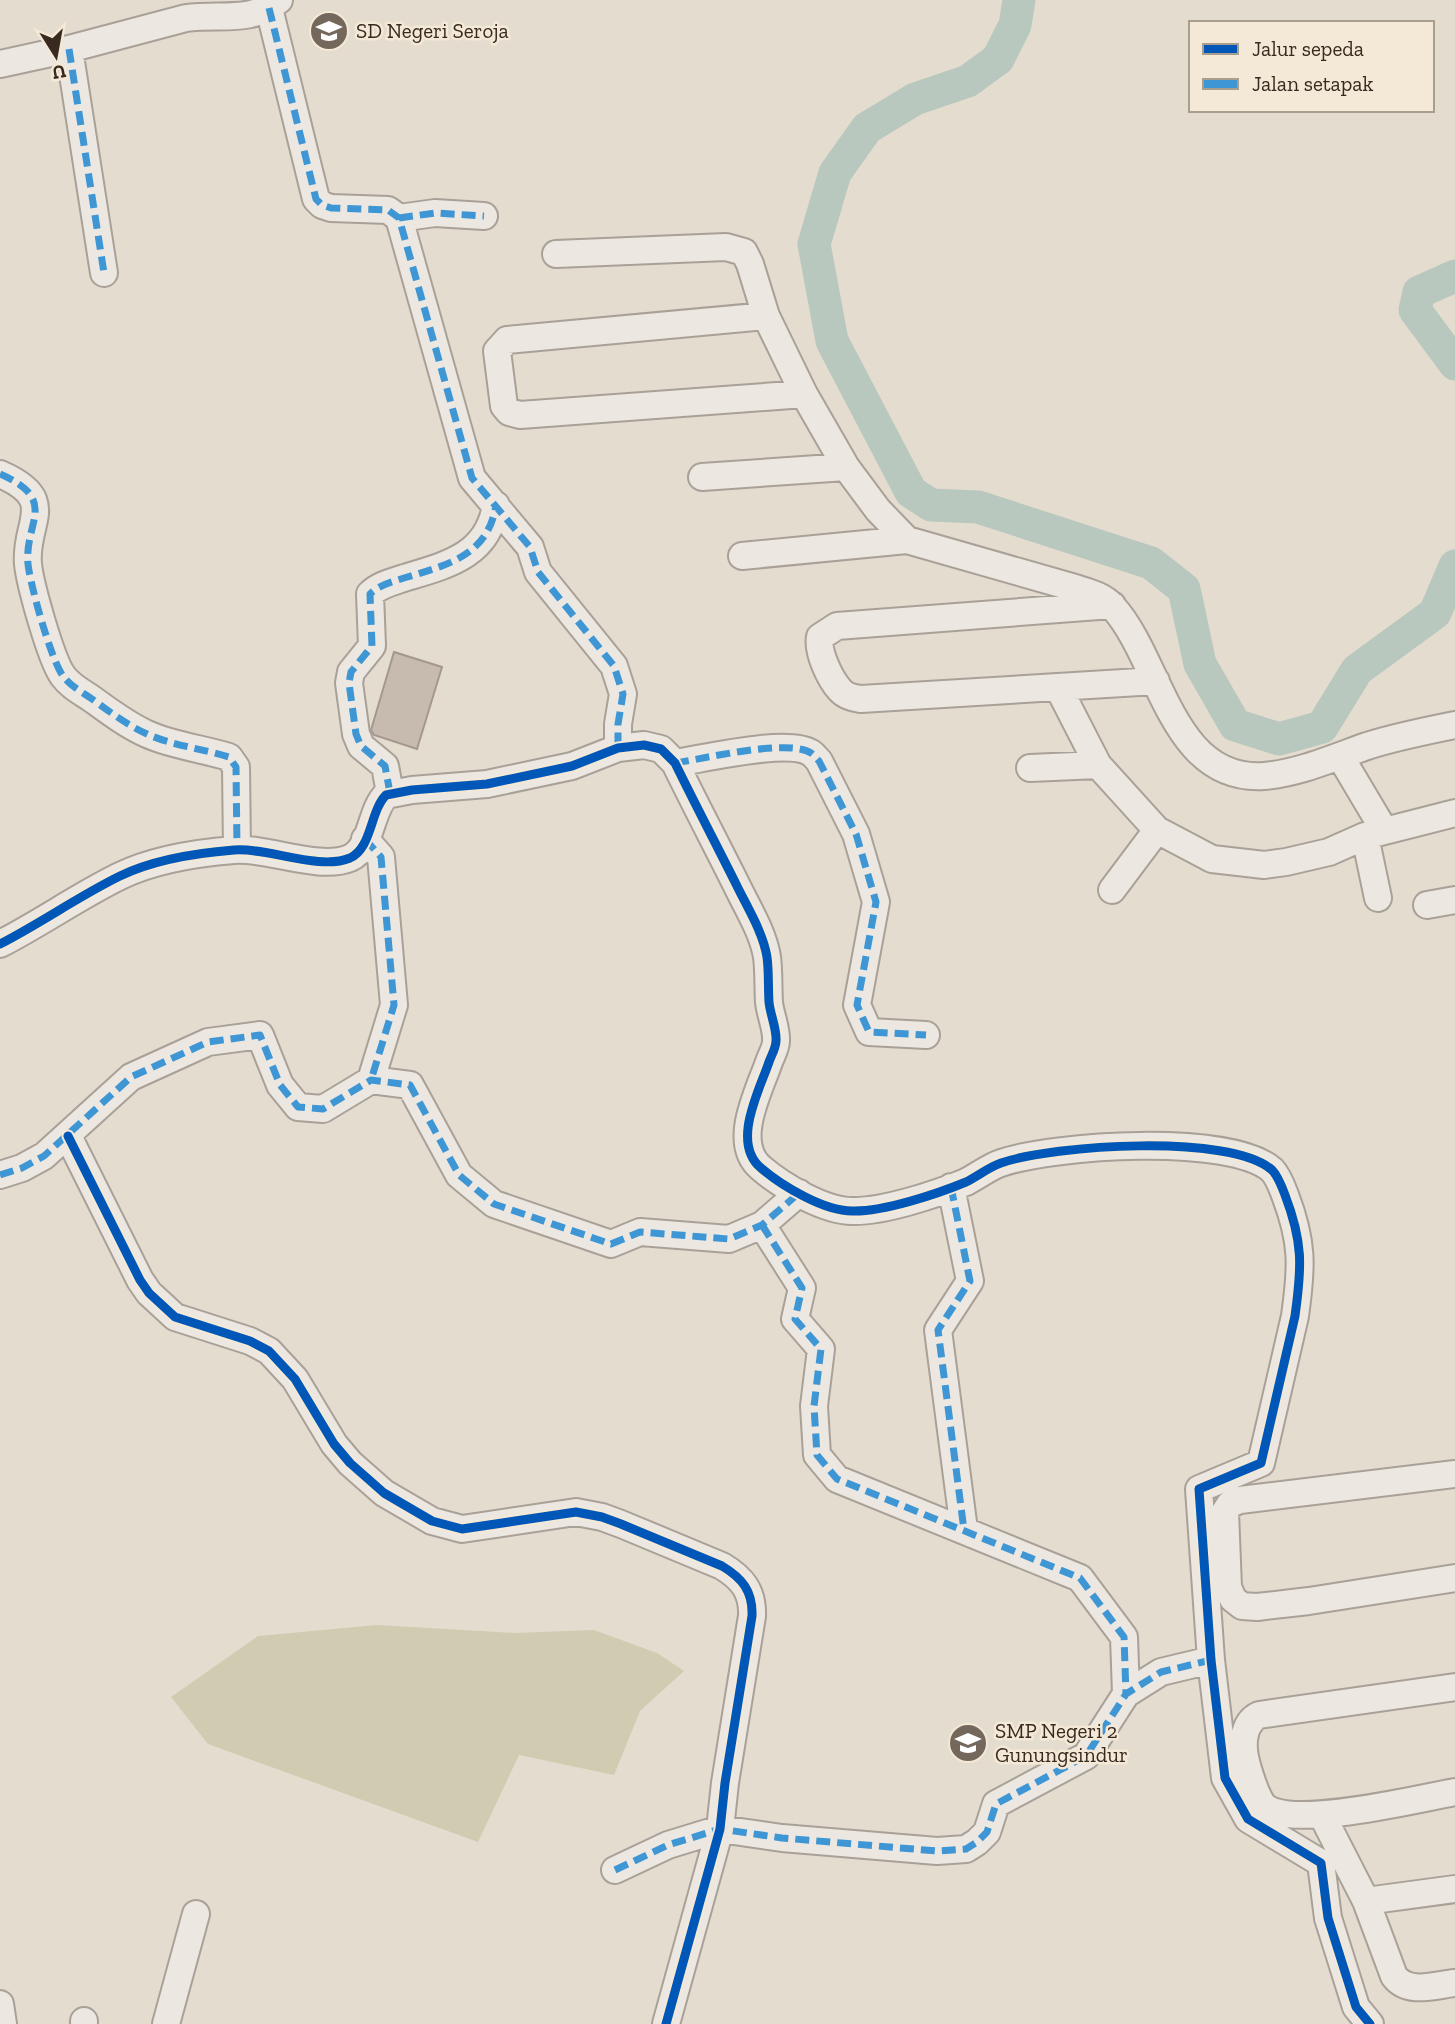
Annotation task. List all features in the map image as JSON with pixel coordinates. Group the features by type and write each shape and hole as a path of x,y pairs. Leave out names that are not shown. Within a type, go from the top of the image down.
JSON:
{"street":[{"path":"0,64 187,18 246,16 274,4 316,199 331,208 388,210 399,218 472,478 530,547 538,572 614,666 623,694 618,724 618,748"},
{"path":"69,49 104,273"},
{"path":"399,218 435,213 484,216"},
{"path":"556,254 733,248 744,252 766,316 804,394 846,467 878,510 907,540"},
{"path":"766,316 507,340 498,351 504,406 509,412 520,415 804,394"},
{"path":"702,477 846,467"},
{"path":"0,474 19,484 32,498 36,510 28,564 38,608 62,675 71,685 110,712 149,735 229,757 236,767 237,849"},
{"path":"390,793 385,766 361,746 356,734 349,683 351,672 372,646 370,594 380,586 447,565 471,551 488,531 496,505"},
{"path":"742,556 907,540 1097,596 1112,606 1129,632 1182,733 1201,754 1239,776 1285,773 1394,738 1455,725"},
{"path":"1112,606 837,626 827,631 819,640 827,668 839,689 853,698 1156,681"},
{"path":"1058,687 1098,765 1157,830 1212,859 1264,865 1329,852 1375,833 1455,813"},
{"path":"0,944 120,876 166,860 237,849 329,862 351,858 365,839 378,804 390,793 487,784 572,766 618,748 645,745 662,749 675,763 753,920 767,956 769,1002 776,1041 749,1123 748,1139 750,1152 761,1168 822,1205 851,1212 915,1199 967,1181 999,1163 1058,1151 1115,1146 1202,1149 1255,1159 1274,1171 1296,1226 1301,1266 1298,1295 1261,1463 1199,1489 1211,1660 1225,1778 1248,1819 1321,1863 1328,1918 1356,2007 1370,2024"},
{"path":"675,763 785,747 806,751 819,761 856,834 876,902 857,1005 869,1032 926,1035"},
{"path":"1340,756 1375,833 1378,898"},
{"path":"1030,768 1098,765"},
{"path":"1112,890 1157,830"},
{"path":"365,839 381,857 394,1005 372,1080"},
{"path":"1427,905 1455,900"},
{"path":"0,1175 33,1162 68,1136 131,1077 208,1042 260,1035 280,1085 298,1107 323,1109 372,1080 410,1085 459,1175 494,1204 611,1244 640,1232 729,1239 762,1224 799,1193"},
{"path":"68,1136 149,1293 175,1317 250,1340 269,1351 295,1379 334,1444 366,1479 384,1493 432,1521 462,1529 557,1513 576,1512 602,1517 722,1566 738,1576 751,1597 752,1616 720,1829 666,2024"},
{"path":"951,1187 970,1281 938,1330 964,1530"},
{"path":"762,1224 802,1288 795,1319 821,1349 814,1406 817,1455 837,1479 1080,1578 1124,1637 1126,1694"},
{"path":"1455,1474 1240,1500 1230,1504 1225,1512 1228,1587 1233,1599 1242,1606 1257,1608 1455,1578"},
{"path":"615,1870 667,1845 720,1829 782,1838 899,1848 951,1851 965,1849 977,1842 986,1832 996,1804 1086,1756 1126,1694 1161,1672 1211,1660"},
{"path":"1455,1687 1259,1715 1250,1721 1244,1737 1245,1756 1261,1802 1267,1808 1290,1815 1322,1815 1455,1792"},
{"path":"1322,1815 1366,1901 1399,1983 1411,1988 1455,1983"},
{"path":"1366,1901 1455,1889"},
{"path":"166,2024 196,1914"},
{"path":"0,2004 3,2024"}],"shaded area":[{"path":"377,1625 516,1633 594,1630 657,1653 684,1671 640,1711 614,1775 519,1755 478,1842 208,1744 171,1697 258,1636"}],"building":[{"path":"394,652 442,667 417,749 374,735 371,730"}],"waterway":[{"path":"1019,0 1015,25 998,59 968,81 915,99 867,128 835,173 814,244 832,341 911,492 931,505 978,507 1151,563 1184,589 1200,664 1235,725 1279,739 1322,727 1357,670 1435,613 1455,566"},
{"path":"1455,276 1419,292 1415,310 1455,364"}],"marked path":[{"path":"269,8 316,199 331,208 388,210 399,218 472,478 530,547 538,572 614,666 623,694 618,724 618,748"},
{"path":"69,49 104,273"},
{"path":"399,218 435,213 484,216"},
{"path":"0,474 29,493 34,503 28,564 47,639 63,676 76,689 119,718 156,738 229,757 236,767 237,849"},
{"path":"390,793 385,766 361,746 356,734 349,683 351,672 372,646 370,594 386,584 450,563 463,556 484,536 492,522 496,505"},
{"path":"675,763 724,754 784,748 811,753 819,761 856,834 876,902 857,1005 869,1032 926,1035"},
{"path":"365,839 381,857 394,1005 371,1080"},
{"path":"0,1175 22,1168 44,1156 131,1077 208,1042 260,1035 280,1085 298,1107 323,1109 371,1080 410,1085 459,1175 494,1204 611,1244 640,1232 729,1239 762,1225 799,1193"},
{"path":"951,1187 970,1281 938,1330 964,1530"},
{"path":"762,1225 802,1288 795,1319 821,1349 814,1406 817,1455 837,1479 1080,1578 1124,1637 1126,1694"},
{"path":"615,1870 668,1845 720,1829 782,1838 937,1851 966,1849 987,1832 996,1804 1086,1756 1126,1694 1161,1672 1211,1660"}],"cycle path":[{"path":"0,944 105,884 147,865 190,855 234,850 323,862 350,858 363,846 386,795 412,790 487,784 572,766 618,748 644,745 661,749 675,763 762,938 768,963 769,1002 776,1044 750,1116 748,1145 752,1157 761,1168 780,1182 829,1207 865,1211 940,1192 966,1182 1001,1163 1059,1151 1140,1146 1182,1147 1250,1158 1272,1170 1285,1195 1298,1241 1300,1268 1295,1316 1261,1463 1199,1489 1211,1660 1225,1778 1248,1819 1321,1863 1328,1918 1356,2007 1370,2024"},
{"path":"68,1136 149,1293 175,1317 250,1341 269,1351 295,1379 334,1444 350,1463 384,1493 432,1521 462,1529 576,1512 602,1517 722,1566 745,1586 751,1599 752,1616 720,1829 666,2024"}],"place":[{"name":"SD Negeri Seroja","path":"329,31"},
{"name":"SMP Negeri 2 Gunungsindur","path":"968,1743"}]}
